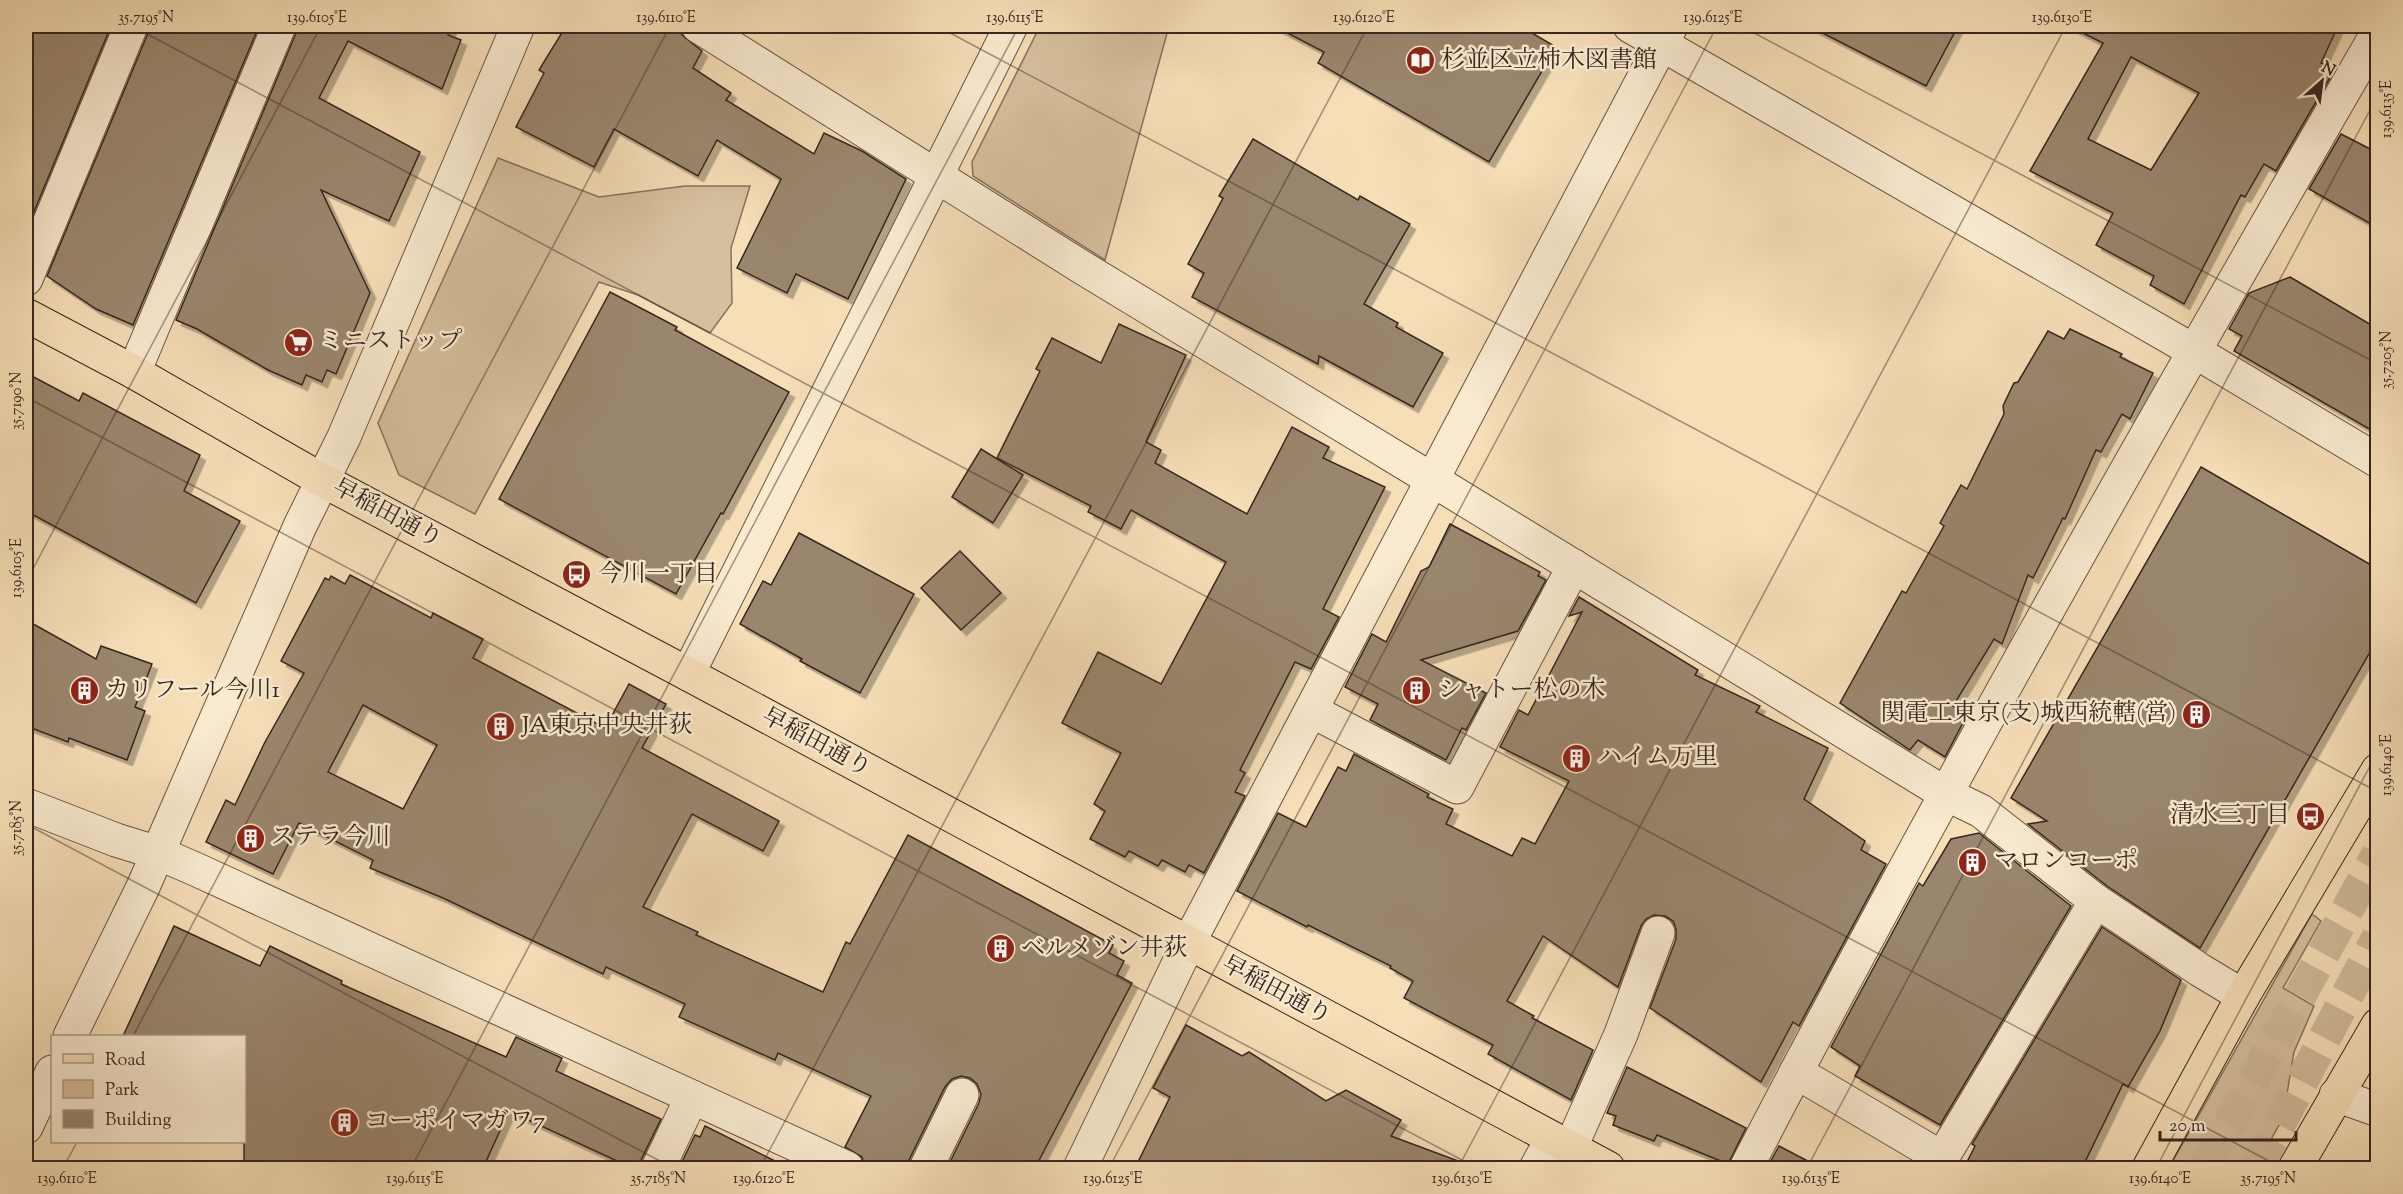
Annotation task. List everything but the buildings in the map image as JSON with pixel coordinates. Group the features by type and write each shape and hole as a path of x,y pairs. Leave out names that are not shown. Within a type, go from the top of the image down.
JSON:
{"main road":[{"name":"早稲田通り","path":"26,315 134,372 322,480 1608,1168"},
{"path":"2149,1168 2243,996 2378,770"},
{"path":"2295,1168 2378,1025"}],"street":[{"path":"26,279 131,26"},
{"path":"134,372 279,26"},
{"path":"70,1035 158,853 322,480 344,437 518,26"},
{"path":"698,26 1083,268 1947,794 1981,811 2096,901 2243,996"},
{"path":"688,674 1011,26"},
{"path":"1630,26 1666,35 2378,461"},
{"path":"1746,1168 1947,794 2193,351 2378,32"},
{"path":"1080,1168 1188,944 1312,711 1431,478 1666,35"},
{"path":"1312,711 1457,787 1574,566"},
{"path":"26,805 116,840 158,853 848,1168"},
{"path":"1796,1072 1942,1158 2096,901"},
{"path":"1536,1168 1561,1144 1621,1034 1658,933"},
{"path":"26,1127 51,1074"},
{"path":"926,1168 962,1095"},
{"path":"2336,1095 2378,1110"},
{"path":"658,1168 692,1097"}],"green space":[{"path":"1040,26 1169,26 1105,260 973,176 972,162"},
{"path":"498,158 599,197 685,186 750,186 731,248 732,303 710,333 638,295 599,282 475,514 399,475 378,423"},
{"path":"2312,914 2321,921 2283,988 2314,1006 2294,1052 2283,1118 2255,1168 2169,1168"}],"tunnel":[{"path":"2205,1168 2378,854"},
{"path":"2256,1168 2378,937"}],"place":[{"name":"杉並区立柿木図書館","path":"1420,61"},
{"name":"ミニストップ","path":"298,342"},
{"name":"今川一丁目","path":"577,575"},
{"name":"カリフール今川1","path":"84,691"},
{"name":"シャトー松の木","path":"1417,691"},
{"name":"関電工東京(支)城西統轄(営)","path":"2197,714"},
{"name":"JA東京中央井荻","path":"501,726"},
{"name":"ハイム万里","path":"1577,758"},
{"name":"清水三丁目","path":"2311,816"},
{"name":"ステラ今川","path":"250,838"},
{"name":"マロンコーポ","path":"1973,862"},
{"name":"ベルメゾン井荻","path":"1000,949"},
{"name":"コーポイマガワ7","path":"344,1122"}]}
